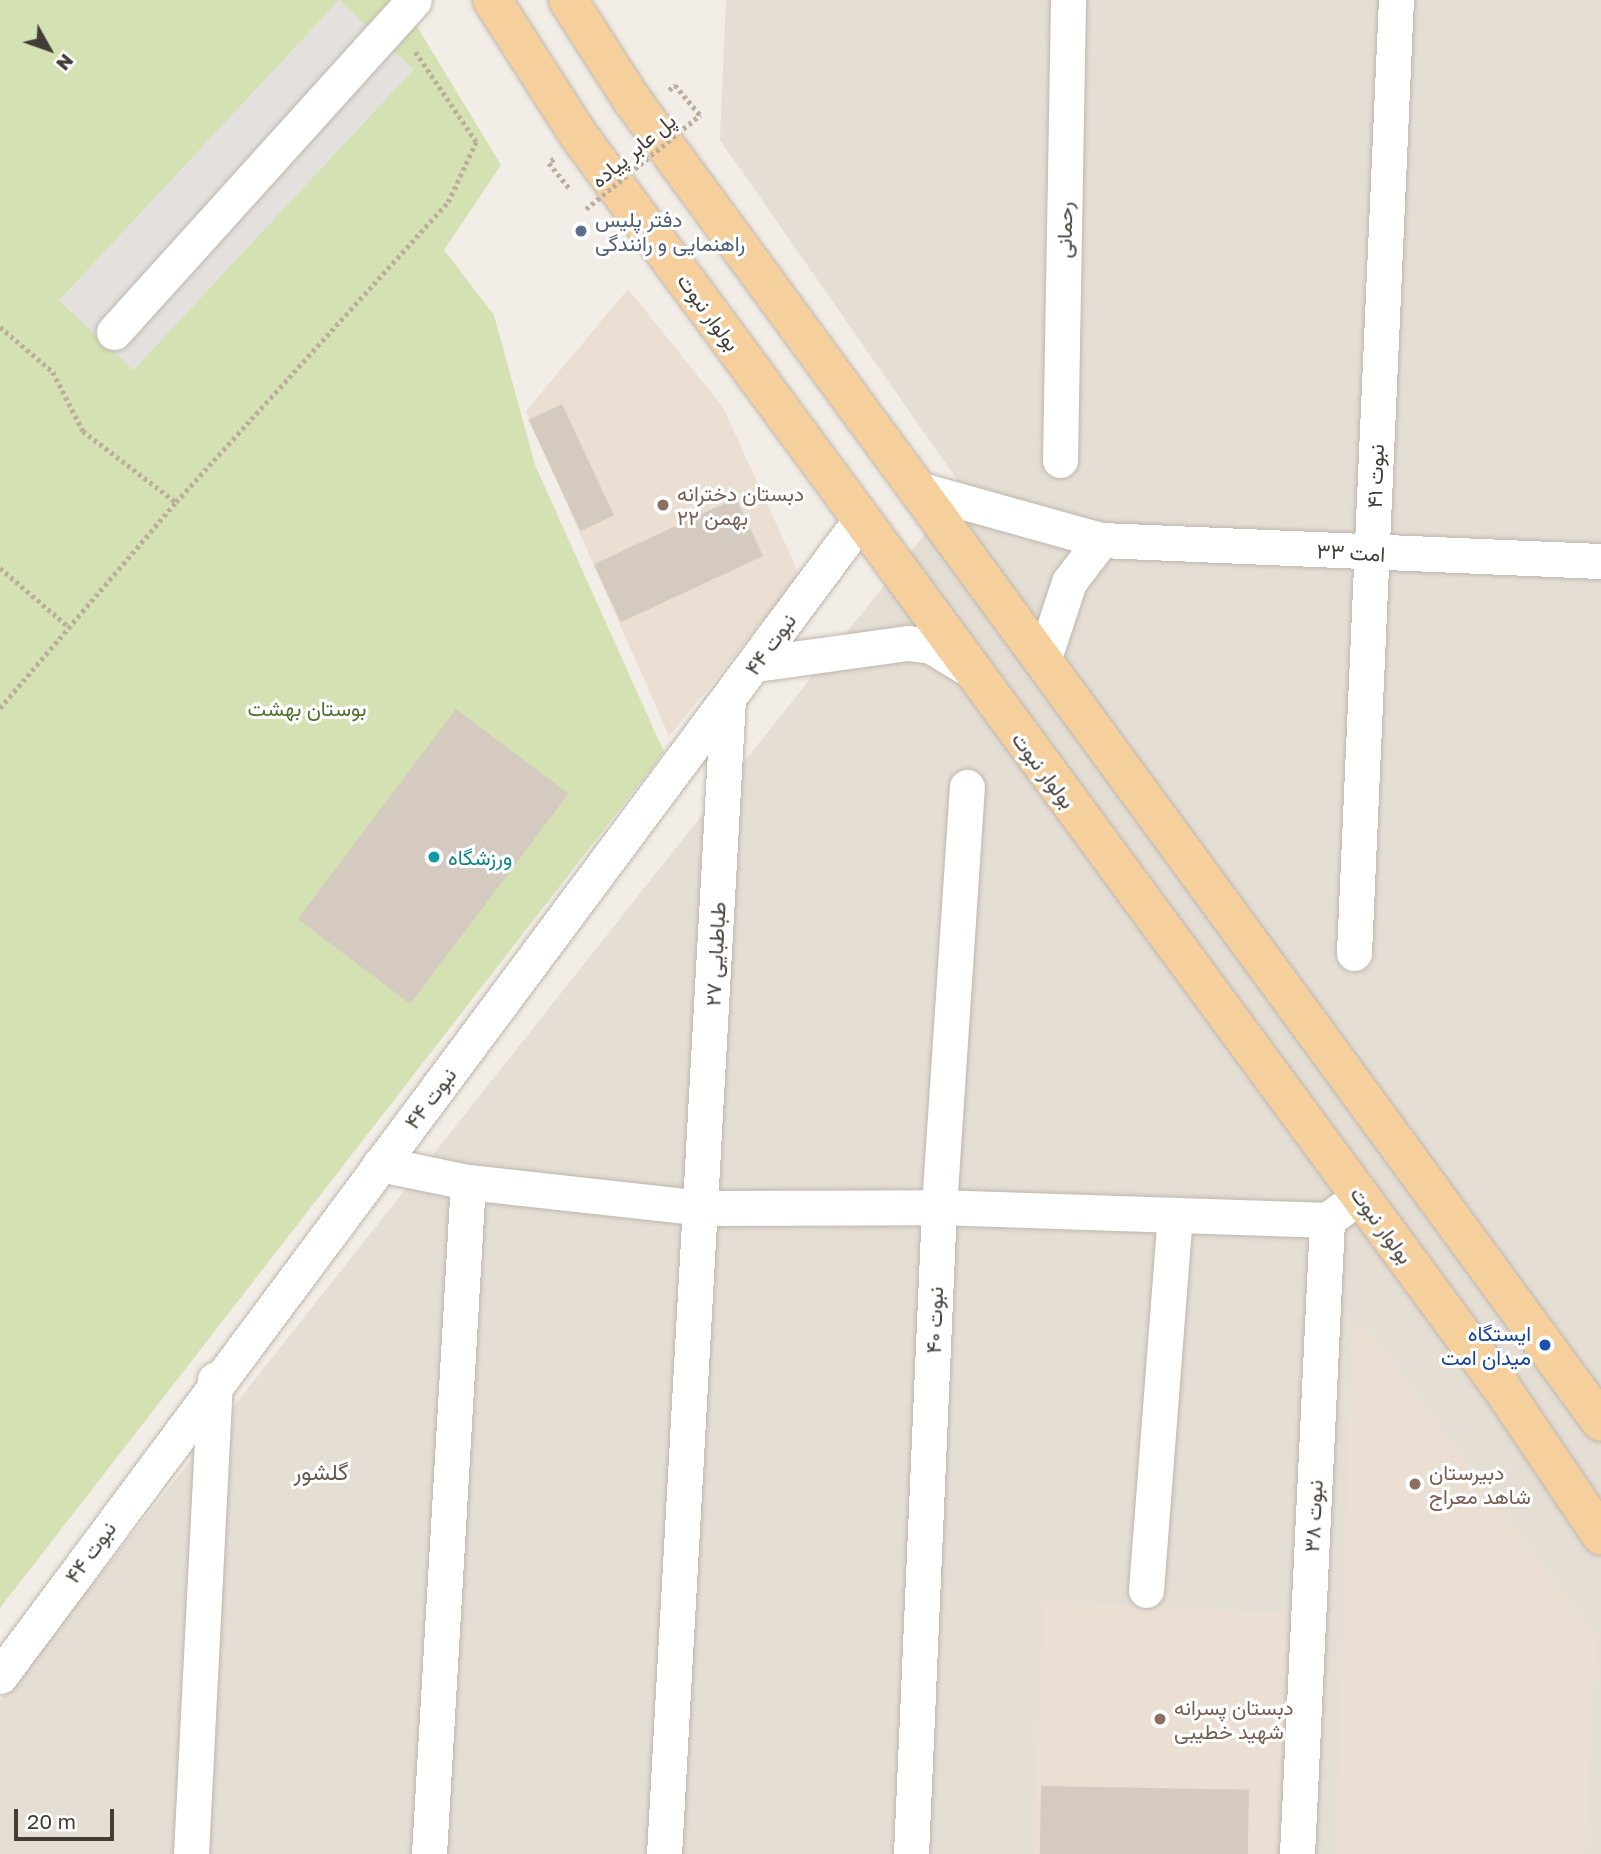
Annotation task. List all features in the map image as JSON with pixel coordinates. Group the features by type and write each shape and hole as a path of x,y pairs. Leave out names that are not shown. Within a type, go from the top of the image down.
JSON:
{"main road":[{"name":"بولوار نبوت","path":"492,0 580,138 969,669 1361,1196 1601,1535"},
{"path":"568,0 632,100 1044,658 1601,1422"}],"street":[{"name":"رحمانی","path":"1060,460 1068,0"},
{"name":"نبوت ۴۱","path":"1354,953 1396,0"},
{"path":"114,332 404,11"},
{"name":"امت ۳۳","path":"918,489 1101,540 1601,561"},
{"name":"نبوت ۴۴","path":"0,1676 215,1380 756,663 861,519"},
{"path":"1044,658 1069,582 1101,540"},
{"path":"756,663 908,643 931,646 969,669"},
{"name":"طباطبایی ۲۷","path":"664,1854 703,1208 728,700"},
{"name":"نبوت ۴۰","path":"911,1854 939,1208 967,787"},
{"path":"380,1164 468,1182 703,1208 939,1208 1327,1220 1361,1196"},
{"path":"429,1854 468,1182"},
{"path":"1146,1590 1175,1216"},
{"name":"نبوت ۳۸","path":"1297,1854 1327,1220"},
{"path":"191,1854 215,1380"}],"path":[{"path":"0,708 176,502 448,202 466,172 476,142 404,11"},
{"name":"پل عابر پیاده","path":"586,209 700,115 675,85"},
{"path":"0,327 53,372 83,431 176,502"},
{"path":"0,568 69,627"}],"shaded area":[{"path":"339,0 414,70 133,370 59,301"},
{"path":"726,0 1601,0 1601,1854 0,1854 0,1701 962,487 720,140"},
{"path":"628,289 723,407 800,576 669,736 526,411"},
{"name":"دبیرستان شاهد معراج","path":"1365,1326 1596,1637 1585,1854 1336,1854 1352,1332"},
{"path":"1045,1601 1288,1614 1275,1854 1032,1854"}],"green space":[{"name":"بوستان بهشت","path":"0,0 401,0 501,165 444,250 494,315 535,465 664,752 0,1608"}],"building":[{"path":"562,404 614,515 580,531 528,420"},
{"path":"736,498 763,556 621,622 594,564"},
{"name":"ورزشگاه","path":"456,709 569,794 410,1004 298,919"},
{"path":"1041,1786 1249,1790 1248,1854 1040,1854"}],"place":[{"name":"دفتر پلیس راهنمایی و رانندگی","path":"581,231"},
{"name":"دبستان دخترانه ۲۲ بهمن","path":"663,505"},
{"name":"ورزشگاه","path":"434,857"},
{"name":"ایستگاه میدان امت","path":"1545,1345"},
{"name":"دبیرستان شاهد معراج","path":"1415,1484"},
{"name":"دبستان پسرانه شهید خطیبی","path":"1160,1719"}],"district":[{"name":"گلشور","path":"321,1471"}]}
